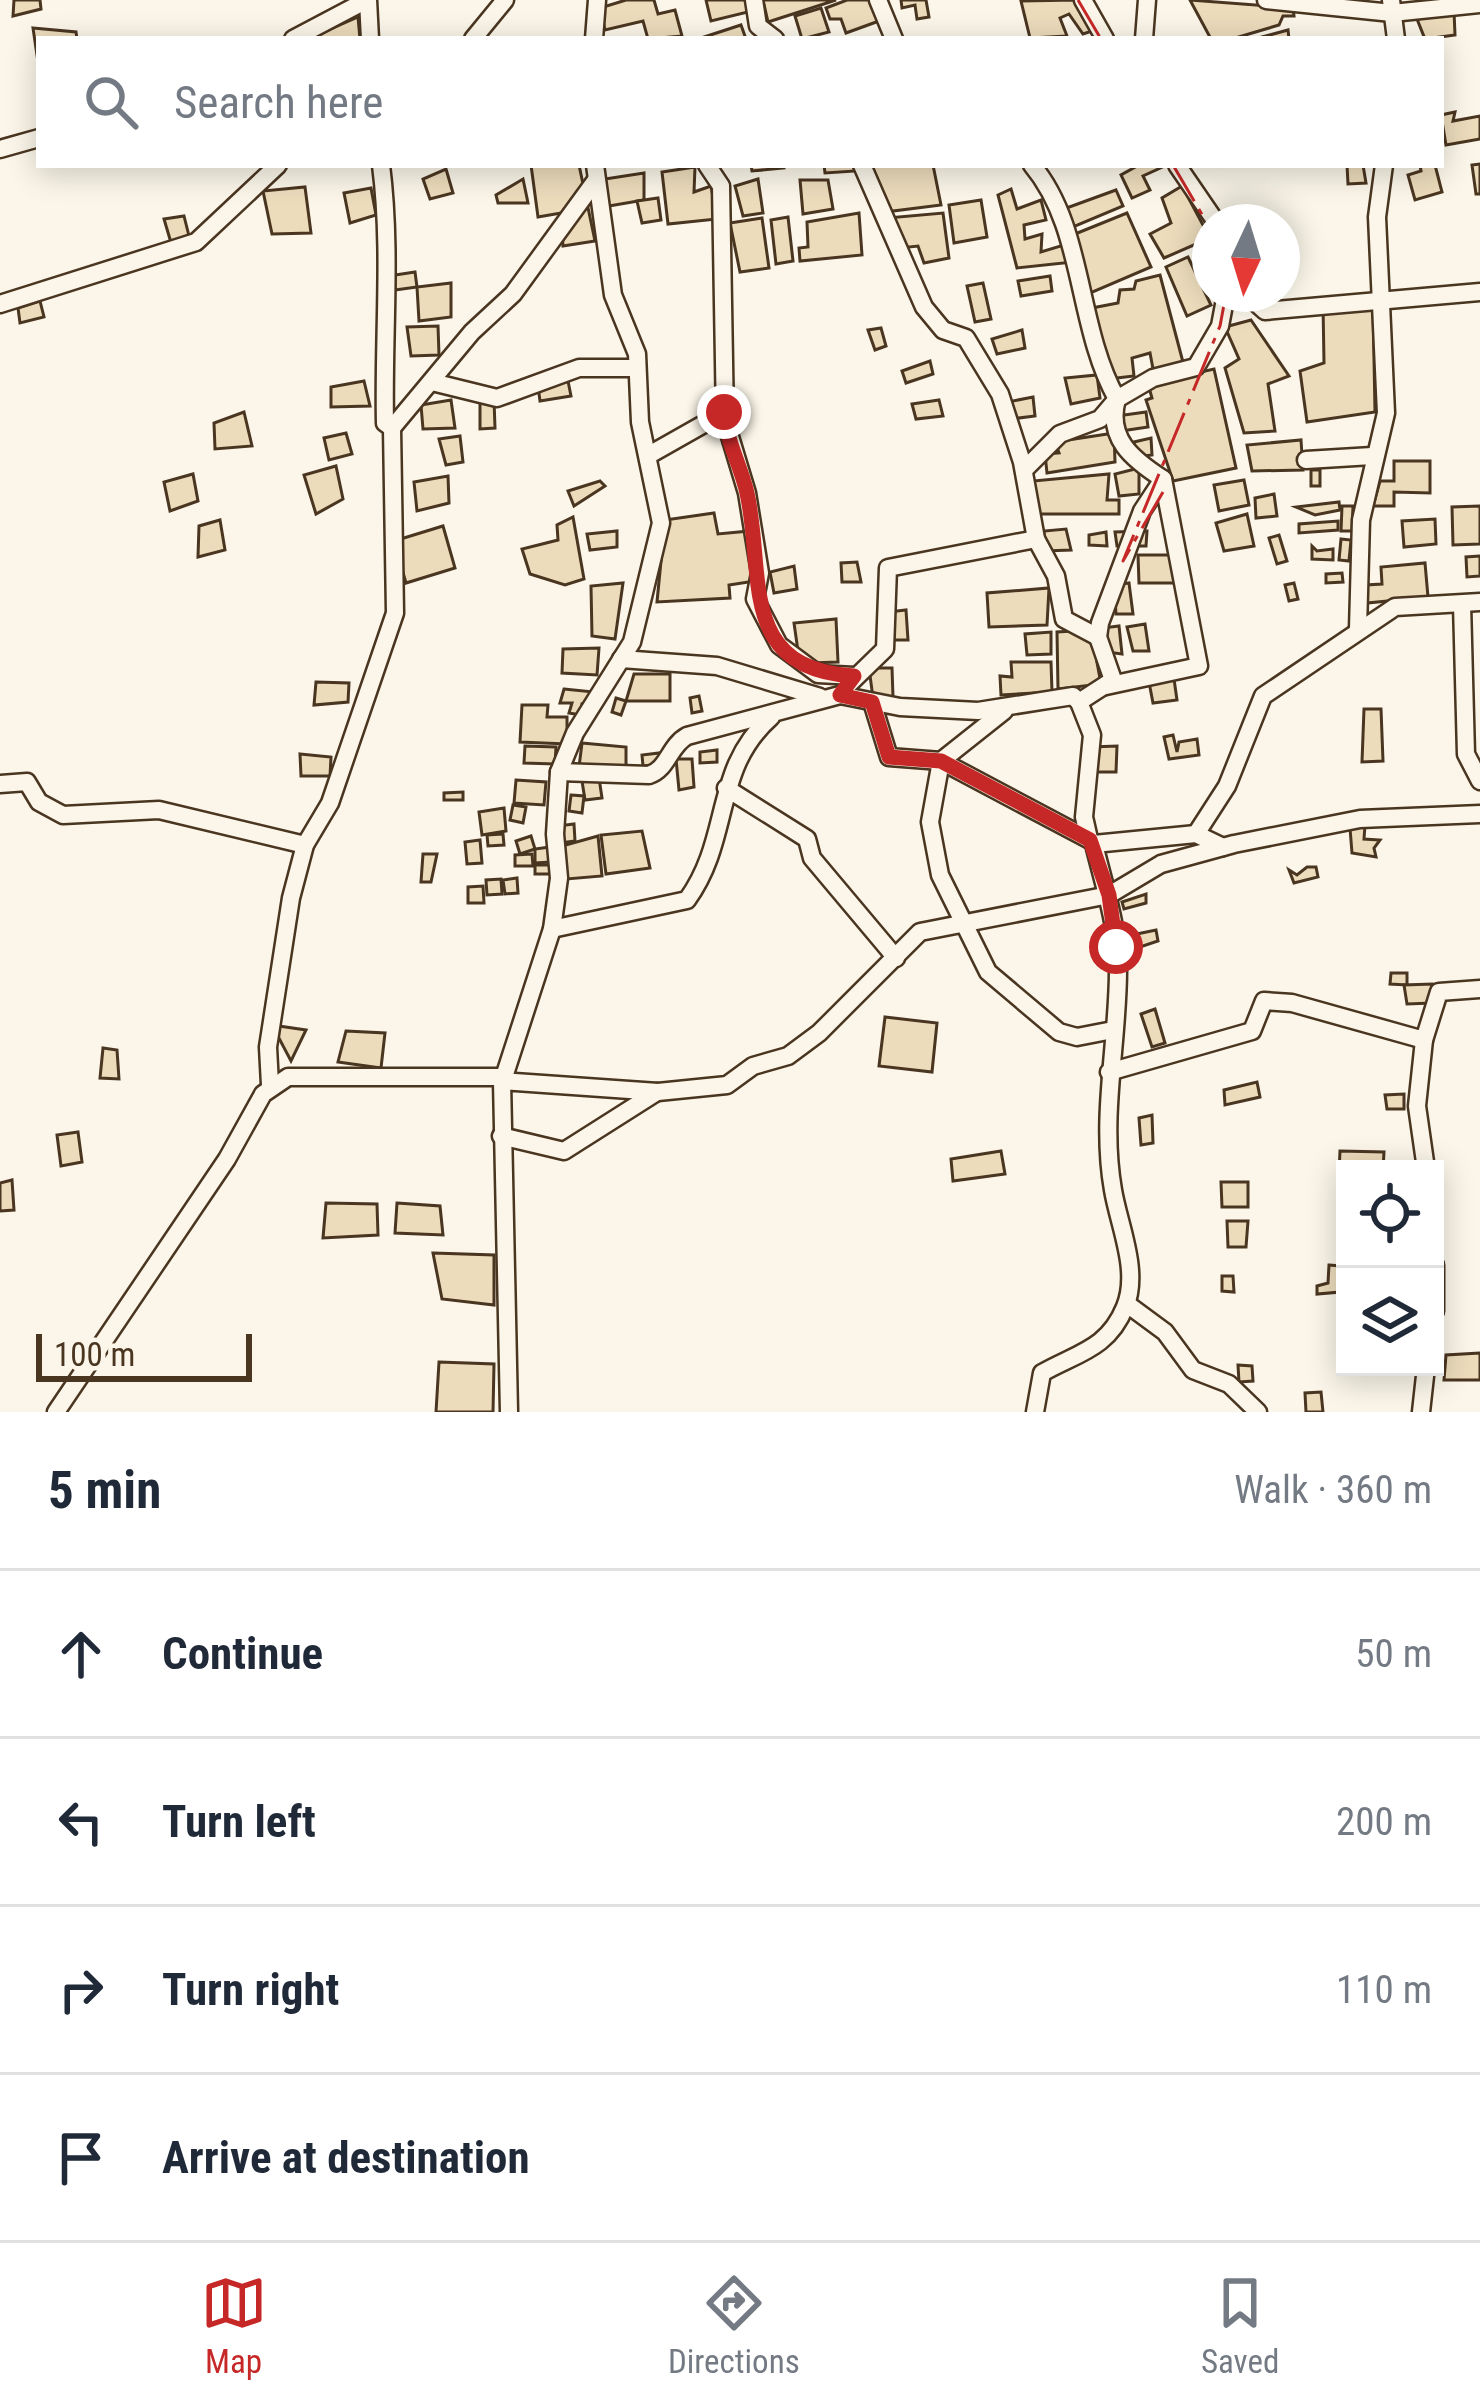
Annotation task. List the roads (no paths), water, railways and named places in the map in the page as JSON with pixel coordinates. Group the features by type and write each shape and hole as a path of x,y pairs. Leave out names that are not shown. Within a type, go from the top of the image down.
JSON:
{"street":[{"path":"299,36 368,0 370,36"},
{"path":"475,36 506,0"},
{"path":"594,36 597,3 616,0"},
{"path":"754,0 758,26 771,36"},
{"path":"878,0 893,36"},
{"path":"1083,0 1104,36"},
{"path":"1144,36 1147,0"},
{"path":"1265,0 1391,7 1480,4"},
{"path":"0,148 36,139"},
{"path":"0,304 196,242 275,168"},
{"path":"381,168 389,233 381,312 385,423 392,428"},
{"path":"709,168 721,186 724,412 760,573 755,599 779,645 818,674 854,676"},
{"path":"863,168 924,308 943,330 966,338 1000,394 1024,470 1036,538 1056,577 1064,619 1098,637"},
{"path":"1034,168 1049,186 1053,208 1070,237 1096,362 1117,399 1112,419 1123,446 1132,459 1163,479 1199,666 1106,686"},
{"path":"1180,168 1204,204"},
{"path":"1358,629 1361,520 1372,456 1386,413 1377,217 1384,168"},
{"path":"509,1412 502,1081 552,929 559,878 555,804 560,772 575,733 621,659 644,606 661,523 640,422 638,368 630,328 613,295 595,172"},
{"path":"56,1412 227,1160 270,1085 268,1047 291,898 305,845 330,802 395,614 392,428 546,253 595,172"},
{"path":"1300,307 1480,292"},
{"path":"1024,470 1060,434 1100,419 1117,399 1153,378 1196,368 1220,326 1223,312"},
{"path":"432,382 497,398 579,368 638,368"},
{"path":"650,455 724,412"},
{"path":"1306,460 1372,456"},
{"path":"1079,702 1113,680 1098,637 1142,512 1163,479"},
{"path":"840,695 885,649 888,568 1036,538"},
{"path":"1196,835 1227,786 1263,696 1395,607 1471,603 1466,754 1480,781"},
{"path":"621,659 717,666 821,697"},
{"path":"560,772 649,775 662,769 675,742 687,736 772,717 821,697 840,695 935,711 1005,710 1073,696 1079,702 1092,735 1084,818 1109,895 1118,969 1109,1072 1112,1177 1125,1243 1127,1304 1093,1351 1042,1373 1035,1412"},
{"path":"872,702 889,757 941,761 1092,842 1196,835 1222,847"},
{"path":"1005,710 941,761 929,822 940,875 963,926 998,984 1039,1019 1077,1037 1113,1030"},
{"path":"552,929 687,900 716,844 726,788 743,745 772,717"},
{"path":"0,784 27,782 40,802 63,815 159,810 305,845"},
{"path":"726,788 807,839 812,857 896,958"},
{"path":"1446,815 1480,803"},
{"path":"270,1085 288,1076 502,1081 658,1092 727,1085 753,1066 788,1056 820,1033 920,932 1109,895 1162,864 1222,847 1360,819 1480,814"},
{"path":"1425,1160 1417,1106 1424,1040 1439,992 1480,989"},
{"path":"1109,1072 1252,1031 1264,1001 1292,1003 1424,1040"},
{"path":"501,1136 564,1151 658,1092"},
{"path":"1127,1304 1165,1333 1192,1370 1229,1384 1258,1412"},
{"path":"1421,1412 1425,1376"}]}
